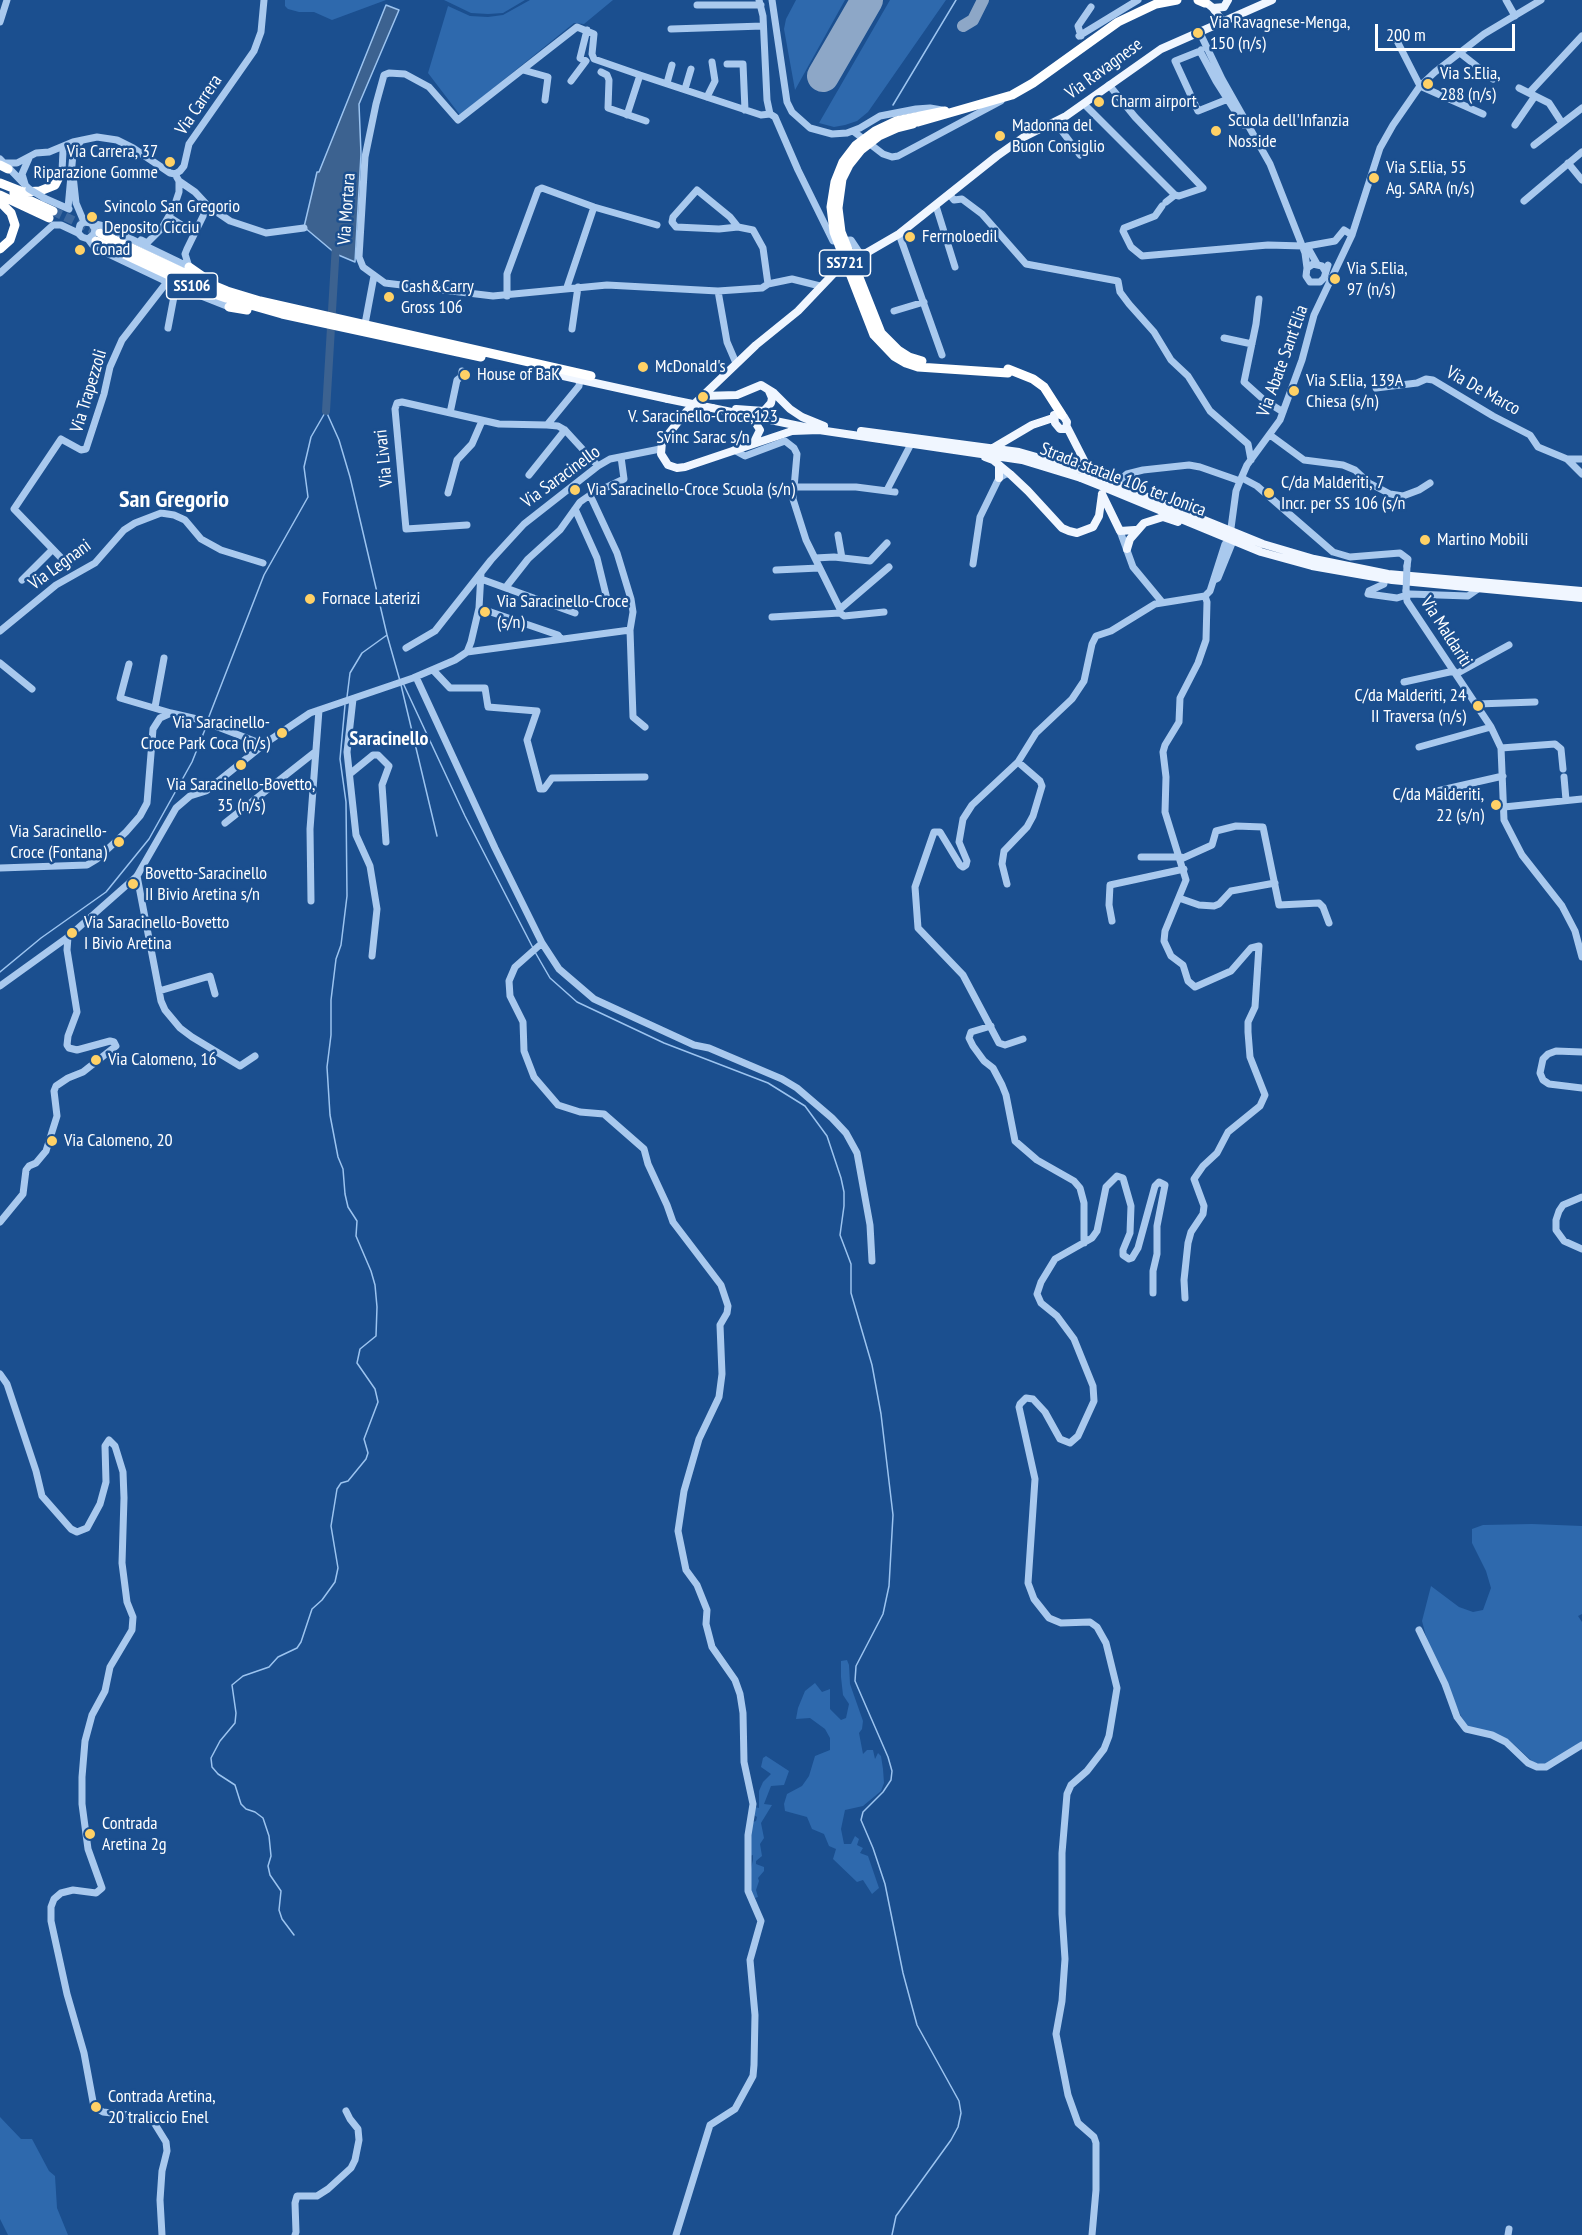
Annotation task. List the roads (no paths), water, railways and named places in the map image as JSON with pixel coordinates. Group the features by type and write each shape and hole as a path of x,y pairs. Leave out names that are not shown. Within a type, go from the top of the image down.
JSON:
{"highway":[{"name":"SS721","path":"1008,371 918,367 894,356 874,335 834,232 831,207 835,182 843,162 856,145 875,131 896,121 945,111 1006,92 1028,80 1117,17 1151,0"},
{"name":"SS721","path":"1057,416 1044,392 1026,379 1008,371 922,362 909,357 890,344 881,333 841,232 838,193 849,165 861,150 879,136 897,128 1012,95 1041,78 1118,22 1156,4 1177,0"},
{"path":"0,184 23,192 40,191 55,185 62,171"},
{"path":"0,184 51,215 0,195"},
{"path":"0,202 11,213 15,225 10,240 0,249"},
{"name":"SS106","path":"95,238 227,291 293,312 546,369"},
{"name":"SS106","path":"95,238 192,286 282,314 293,312"},
{"path":"189,267 227,291"},
{"path":"229,307 282,314"},
{"name":"Strada statale 106 ter Jonica","path":"546,369 591,376"}],"main road":[{"path":"1205,3 1224,7 1229,0 1236,15"},
{"name":"Via Ravagnese","path":"820,286 837,270 899,234 1024,137 1084,104 1161,49 1272,0"},
{"path":"1205,3 1222,21"},
{"path":"820,286 798,311 736,363 686,412 662,442 660,449 663,460 668,465 676,468 685,467 792,431 821,428"},
{"name":"Strada statale 106 ter Jonica","path":"546,369 580,379 738,412 911,444 1022,460 1082,474"},
{"name":"Strada statale 106 ter Jonica","path":"591,376 669,397"},
{"path":"720,378 727,395"},
{"path":"713,386 727,395"},
{"path":"703,396 742,394 757,386 765,387 790,409 821,428"},
{"path":"753,444 760,430 751,419 738,412 741,408 761,411 768,409 772,398 765,387"},
{"path":"993,448 1032,425 1057,416"},
{"name":"SS721","path":"1057,416 1108,487 1120,531"},
{"name":"Strada statale 106 ter Jonica","path":"821,428 1019,452 1082,474 1213,531 1229,542 1312,566 1384,579 1582,598"},
{"path":"974,452 993,460 1010,474 1028,490 1062,528 1069,531 1077,533 1093,527 1108,487"},
{"path":"999,465 999,478"},
{"name":"Strada statale 106 ter Jonica","path":"1108,487 1263,544 1314,560 1388,574 1582,591"},
{"path":"1127,549 1135,530 1144,523 1163,517 1207,533 1213,531"},
{"path":"1120,531 1135,530"}],"street":[{"path":"0,22 7,0"},
{"name":"Via Carrera","path":"175,174 184,165 189,144 200,126 245,66 259,39 264,0"},
{"path":"772,0 787,102 792,112 810,128 832,134 853,130 880,116 915,109 930,108 945,111"},
{"path":"1091,7 1078,27 1080,36 1138,0"},
{"path":"1506,0 1515,16"},
{"name":"Via Abate Sant'Elia","path":"1231,528 1236,490 1251,460 1270,435 1283,412 1302,360 1314,315 1352,235 1380,148 1420,86 1435,72 1484,34 1541,0"},
{"path":"697,5 760,2 770,114"},
{"path":"671,29 763,26"},
{"path":"523,70 577,27 594,34 592,54 594,59 761,115 770,114 775,117 833,241 851,240 861,255"},
{"path":"571,81 586,61 580,58 587,30"},
{"path":"1201,30 1206,48 1228,99 1275,170"},
{"path":"1394,35 1420,86 1483,114"},
{"path":"1515,125 1532,94 1582,36"},
{"path":"1206,48 1175,61 1198,111 1228,99"},
{"path":"1206,48 1246,124"},
{"path":"1206,48 1275,170 1305,246 1307,268"},
{"path":"1460,53 1493,79"},
{"path":"707,97 715,81 712,62"},
{"path":"727,64 743,63 745,110"},
{"path":"667,83 672,65"},
{"path":"685,89 691,69"},
{"path":"523,70 549,77 545,100"},
{"name":"Via Mortara","path":"374,276 363,267 359,257 361,206 365,157 384,75 405,74 429,87 458,120 523,70"},
{"path":"601,72 607,75 609,80 608,108 646,121"},
{"path":"627,115 640,75"},
{"path":"1084,104 1174,195 1179,196 1203,188 1109,85"},
{"path":"1520,88 1549,102 1562,123"},
{"path":"853,130 883,154 898,156 1012,95"},
{"path":"1534,146 1582,108"},
{"path":"1055,122 1080,155"},
{"path":"3,164 17,163 39,152 48,152 73,142 97,137 117,140 142,153 170,173 175,174 179,182 179,192 169,217 147,243 128,233"},
{"path":"68,208 71,164 75,148 83,139"},
{"path":"62,171 63,151 73,142"},
{"path":"48,152 58,159 62,171"},
{"path":"1524,201 1582,152"},
{"path":"28,188 22,174 31,156"},
{"path":"1568,163 1582,180"},
{"path":"3,164 28,188 46,200 79,214 95,231 94,247 167,282 229,307"},
{"path":"71,164 79,214"},
{"path":"179,182 230,221 266,233 304,228"},
{"path":"507,296 507,274 537,190 542,188 594,207 657,225"},
{"path":"738,227 730,217 697,190 673,217 672,222 676,227 719,229 738,227 753,230 763,248 768,284"},
{"path":"46,200 64,197 68,193"},
{"path":"949,194 954,200 962,199 982,214 1026,264 1118,281 1120,292 1154,332 1171,360 1188,376 1210,411 1248,444 1251,460"},
{"path":"1174,195 1155,216 1124,228 1131,247 1142,256 1268,245 1305,246 1335,241 1344,231 1352,235"},
{"path":"68,208 73,207 76,203"},
{"path":"189,267 185,254 208,206"},
{"path":"936,206 955,267"},
{"path":"567,287 594,207"},
{"path":"169,217 194,233"},
{"path":"78,233 78,227 87,222 104,226 189,267"},
{"path":"0,273 53,225 61,225 82,237 95,238"},
{"path":"899,234 942,355"},
{"path":"1305,246 1323,267 1324,278 1317,283"},
{"path":"172,260 182,255 187,249"},
{"name":"Via Abate Sant'Elia","path":"1320,301 1317,283 1307,280 1307,268 1323,267 1342,255"},
{"path":"358,325 374,276 385,283 507,296 567,287 607,285 718,291 762,288 768,284 792,279 820,286"},
{"name":"Via Trapezzoli","path":"52,550 14,509 61,439 81,450 86,449 110,368 122,340 167,282"},
{"path":"168,328 176,286"},
{"path":"572,329 578,287"},
{"path":"718,291 727,342 736,363"},
{"path":"1259,299 1252,344 1243,377 1245,384 1283,412"},
{"path":"894,311 924,302"},
{"path":"1224,338 1252,344"},
{"path":"450,413 457,380 461,377 462,371"},
{"path":"547,425 579,386 580,379"},
{"name":"Via De Marco","path":"1376,388 1417,383 1426,379 1432,380 1530,435 1538,447 1567,459"},
{"name":"Via Livari","path":"468,525 406,529 394,409 397,403 402,402 499,424 547,425 558,426 565,430"},
{"path":"448,493 457,460 472,444 482,421"},
{"path":"529,475 565,430 598,466"},
{"path":"1270,435 1304,460 1343,465 1355,470 1369,483 1390,494 1403,496 1430,483"},
{"path":"734,450 744,456 785,441 790,444 797,454 793,499 806,540 840,611 844,616 884,612"},
{"path":"887,490 911,444"},
{"name":"Via Saracinello","path":"406,648 435,632 524,524 598,466 610,459 660,449"},
{"path":"506,587 528,559 560,530 576,505 590,495 624,479 621,457"},
{"path":"1567,459 1582,459"},
{"path":"1567,459 1582,474"},
{"path":"1108,487 1127,474 1189,465 1241,480"},
{"path":"973,564 981,517 999,478 1010,474"},
{"name":"Via Maldariti","path":"1241,480 1257,486 1333,552 1341,556 1400,553 1408,559 1406,594 1477,704 1501,748 1504,820 1509,832 1522,855 1562,906 1575,931 1582,957"},
{"path":"794,487 856,487 895,492"},
{"path":"590,495 616,553 631,599 633,717 645,727"},
{"path":"575,509 597,558 608,603"},
{"name":"Via Legnani","path":"0,631 56,585 95,563 124,530 161,513 185,520 201,538 221,550 263,563"},
{"name":"SS721","path":"1120,531 1133,567 1162,602"},
{"path":"838,536 842,558"},
{"path":"1023,1039 1002,1045 999,1043 963,975 918,928 915,887 934,832 940,832 960,866 966,865 967,861 959,842 963,819 972,805 1018,762 1036,733 1066,704 1084,681 1092,644 1096,636 1111,631 1155,604 1205,596 1210,591 1214,580 1218,578 1229,542"},
{"path":"815,558 870,561 887,543"},
{"path":"22,580 52,550 69,566"},
{"path":"772,617 840,611 890,567"},
{"path":"776,570 819,568"},
{"path":"467,652 478,608 481,576 575,613"},
{"path":"1384,579 1384,584 1368,591 1368,594 1397,598 1406,594 1468,596 1478,589"},
{"path":"1185,1298 1184,1280 1188,1243 1191,1232 1203,1214 1204,1206 1194,1179 1203,1166 1217,1153 1228,1132 1260,1106 1265,1095 1250,1057 1248,1032 1248,1022 1255,1007 1259,946 1251,948 1231,971 1195,987 1188,981 1183,965 1171,956 1164,941 1165,931 1186,883 1181,858 1165,812 1166,777 1163,752 1179,722 1180,698 1198,663 1206,640 1207,602 1205,596"},
{"path":"478,608 558,635 561,639"},
{"path":"1,983 68,937 137,876 176,808 190,796 206,791 267,742 310,713 415,678 467,652 630,630"},
{"path":"1404,682 1455,673 1509,645"},
{"path":"155,707 164,658"},
{"path":"0,663 32,689"},
{"path":"129,664 120,698 197,719 256,741 267,742"},
{"path":"433,670 450,688 485,688 488,706 537,711 526,740 540,789 544,789 552,778 645,777"},
{"path":"415,678 542,943 559,969 594,999 694,1045 709,1048 782,1079 832,1118 846,1133 857,1153 870,1226 872,1261"},
{"path":"352,700 347,752 356,835 370,866 377,909 372,956"},
{"path":"1477,704 1535,702"},
{"path":"311,901 310,829 319,710"},
{"path":"0,868 87,865 97,859 126,832 140,816 147,803 153,729 160,718 171,713"},
{"path":"1419,747 1491,727"},
{"path":"1501,748 1555,744 1561,749 1566,801"},
{"path":"225,823 315,752"},
{"path":"351,773 373,755 378,755 388,766 382,784 386,842"},
{"path":"1007,884 1002,864 1004,851 1033,816 1042,786 1040,781 1018,762"},
{"path":"1437,791 1503,776"},
{"path":"1504,807 1582,800"},
{"path":"1141,857 1181,858 1212,845 1216,831 1236,826 1263,827 1279,905 1319,903 1329,923"},
{"path":"1112,921 1109,905 1110,885 1184,869"},
{"path":"137,876 161,1001 171,1018 192,1037 240,1066 255,1056"},
{"path":"1179,898 1199,905 1214,906 1219,904 1231,891 1275,883"},
{"path":"0,1222 23,1194 26,1170 41,1159 46,1151 57,1116 54,1091 56,1086 93,1066 116,1046 110,1041 77,1050 67,1045 77,1012 67,950 68,937"},
{"path":"542,943 515,967 509,981 510,996 523,1022 524,1051 534,1077 558,1105 580,1112 604,1114 645,1149 648,1164 667,1205 672,1222 721,1285 728,1306 728,1313 720,1325 722,1374 719,1397 699,1439 684,1491 678,1531 686,1570 697,1585 707,1610 706,1624 712,1647 735,1680 743,1713 744,1762 753,1804 748,1835 748,1891 761,1921 760,1932 750,1960 755,2015 754,2065 753,2076 735,2109 710,2125 676,2235"},
{"path":"159,991 210,976 215,994"},
{"path":"991,1026 971,1032 969,1038 978,1056 993,1068 1002,1085 1015,1141 1037,1160 1074,1181 1080,1188 1084,1203 1084,1243"},
{"path":"1582,1052 1556,1051 1548,1054 1543,1059 1540,1073 1543,1080 1549,1084 1582,1088"},
{"path":"1092,2235 1096,2190 1096,2143 1094,2137 1078,2123 1068,2095 1056,2034 1062,2001 1065,1959 1062,1853 1067,1794 1071,1785 1087,1771 1104,1749 1109,1736 1117,1688 1106,1643 1097,1627 1090,1622 1061,1623 1049,1618 1034,1599 1028,1582 1035,1479 1019,1407 1026,1398 1033,1399 1045,1412 1060,1439 1070,1443 1078,1436 1094,1401 1093,1386 1074,1339 1057,1316 1041,1303 1037,1294 1041,1282 1055,1259 1092,1238 1097,1231 1106,1187 1114,1178 1120,1176 1123,1178 1132,1213 1130,1233 1123,1250 1123,1255 1129,1259 1138,1248 1157,1183 1162,1182 1165,1191 1158,1226 1152,1293"},
{"path":"1582,1197 1563,1205 1556,1220 1556,1230 1564,1241 1582,1249"},
{"path":"0,1374 7,1384 42,1496 70,1529 76,1532 87,1528 100,1504 106,1482 105,1446 109,1440 115,1446 123,1472 122,1563 127,1602 133,1617 132,1630 110,1667 105,1691 92,1715 85,1741 82,1777 82,1804 88,1849 102,1888 96,1893 73,1890 61,1893 54,1899 51,1907 51,1921 67,1994 84,2053 94,2107 103,2112 147,2117 153,2121 166,2142 160,2200 162,2235"},
{"path":"1419,1630 1445,1684 1457,1717 1466,1729 1492,1735 1506,1742 1528,1763 1537,1767 1545,1767 1582,1745"},
{"path":"295,2235 297,2196 317,2196 322,2193 351,2168 355,2160 358,2129 346,2111"}],"waterway":[{"path":"893,105 956,0"},
{"path":"326,411 336,244"},
{"path":"326,411 339,440 350,477 400,681"},
{"path":"208,719 264,575 308,497 304,467 311,437 326,411"},
{"path":"347,697 350,673 362,653 387,635"},
{"path":"403,683 465,816 533,948"},
{"path":"401,685 437,836"},
{"path":"294,1935 282,1919 279,1910 281,1891 270,1875 269,1836 263,1818 241,1804 235,1785 218,1774 212,1767 211,1758 220,1741 235,1723 232,1685 243,1676 269,1667 278,1657 297,1648 312,1609 335,1582 338,1568 331,1526 337,1489 341,1483 348,1481 366,1459 368,1453 364,1439 378,1402 375,1389 357,1363 360,1349 376,1336 375,1285 356,1236 357,1221 348,1207 345,1194 343,1169 338,1157 330,1115 327,1067 331,1035 331,1000 347,896 346,802 340,759 345,705"},
{"path":"0,972 41,938 106,892 149,839 192,762 206,727"},
{"path":"535,952 550,978 577,1002 664,1043 768,1083 805,1106 827,1136 841,1178 844,1206 840,1235 851,1264 851,1293 872,1365 881,1414 893,1515 889,1586 883,1614 856,1666 855,1681 892,1771 891,1780 883,1792 863,1812 861,1820 885,1884 903,1973 917,2025 959,2101 961,2113 958,2127 951,2140 896,2216 892,2235"}],"tunnel":[{"path":"53,211 100,233"}],"place":[{"name":"Via Ravagnese-Menga, 150 (n/s)","path":"1198,33"},
{"name":"Via S.Elia, 288 (n/s)","path":"1428,84"},
{"name":"Charm airport","path":"1099,102"},
{"name":"Scuola dell'Infanzia Nosside","path":"1216,131"},
{"name":"Madonna del Buon Consiglio","path":"1000,136"},
{"name":"Via Carrera, 37 Riparazione Gomme","path":"170,162"},
{"name":"Via S.Elia, 55 Ag. SARA (n/s)","path":"1374,178"},
{"name":"Svincolo San Gregorio Deposito Cicciu","path":"92,217"},
{"name":"Ferrnoloedil","path":"910,237"},
{"name":"Conad","path":"80,250"},
{"name":"Via S.Elia, 97 (n/s)","path":"1335,279"},
{"name":"Cash&Carry Gross 106","path":"389,297"},
{"name":"McDonald's","path":"643,367"},
{"name":"House of BaK","path":"465,375"},
{"name":"Via S.Elia, 139A Chiesa (s/n)","path":"1294,391"},
{"name":"V. Saracinello-Croce,123 Svinc Sarac s/n","path":"703,397"},
{"name":"Via Saracinello-Croce Scuola (s/n)","path":"575,490"},
{"name":"C/da Malderiti, 7 Incr. per SS 106 (s/n","path":"1269,493"},
{"name":"Martino Mobili","path":"1425,540"},
{"name":"Fornace Laterizi","path":"310,599"},
{"name":"Via Saracinello-Croce (s/n)","path":"485,612"},
{"name":"C/da Malderiti, 24 II Traversa (n/s)","path":"1478,706"},
{"name":"Via Saracinello- Croce Park Coca (n/s)","path":"282,733"},
{"name":"Via Saracinello-Bovetto, 35 (n/s)","path":"241,765"},
{"name":"C/da Malderiti, 22 (s/n)","path":"1496,805"},
{"name":"Via Saracinello- Croce (Fontana)","path":"119,842"},
{"name":"Bovetto-Saracinello II Bivio Aretina s/n","path":"133,884"},
{"name":"Via Saracinello-Bovetto I Bivio Aretina","path":"72,933"},
{"name":"Via Calomeno, 16","path":"96,1060"},
{"name":"Via Calomeno, 20","path":"52,1141"},
{"name":"Contrada Aretina 2g","path":"90,1834"},
{"name":"Contrada Aretina, 20 traliccio Enel","path":"96,2107"}],"district":[{"name":"San Gregorio","path":"174,500"},
{"name":"Saracinello","path":"389,739"}]}
